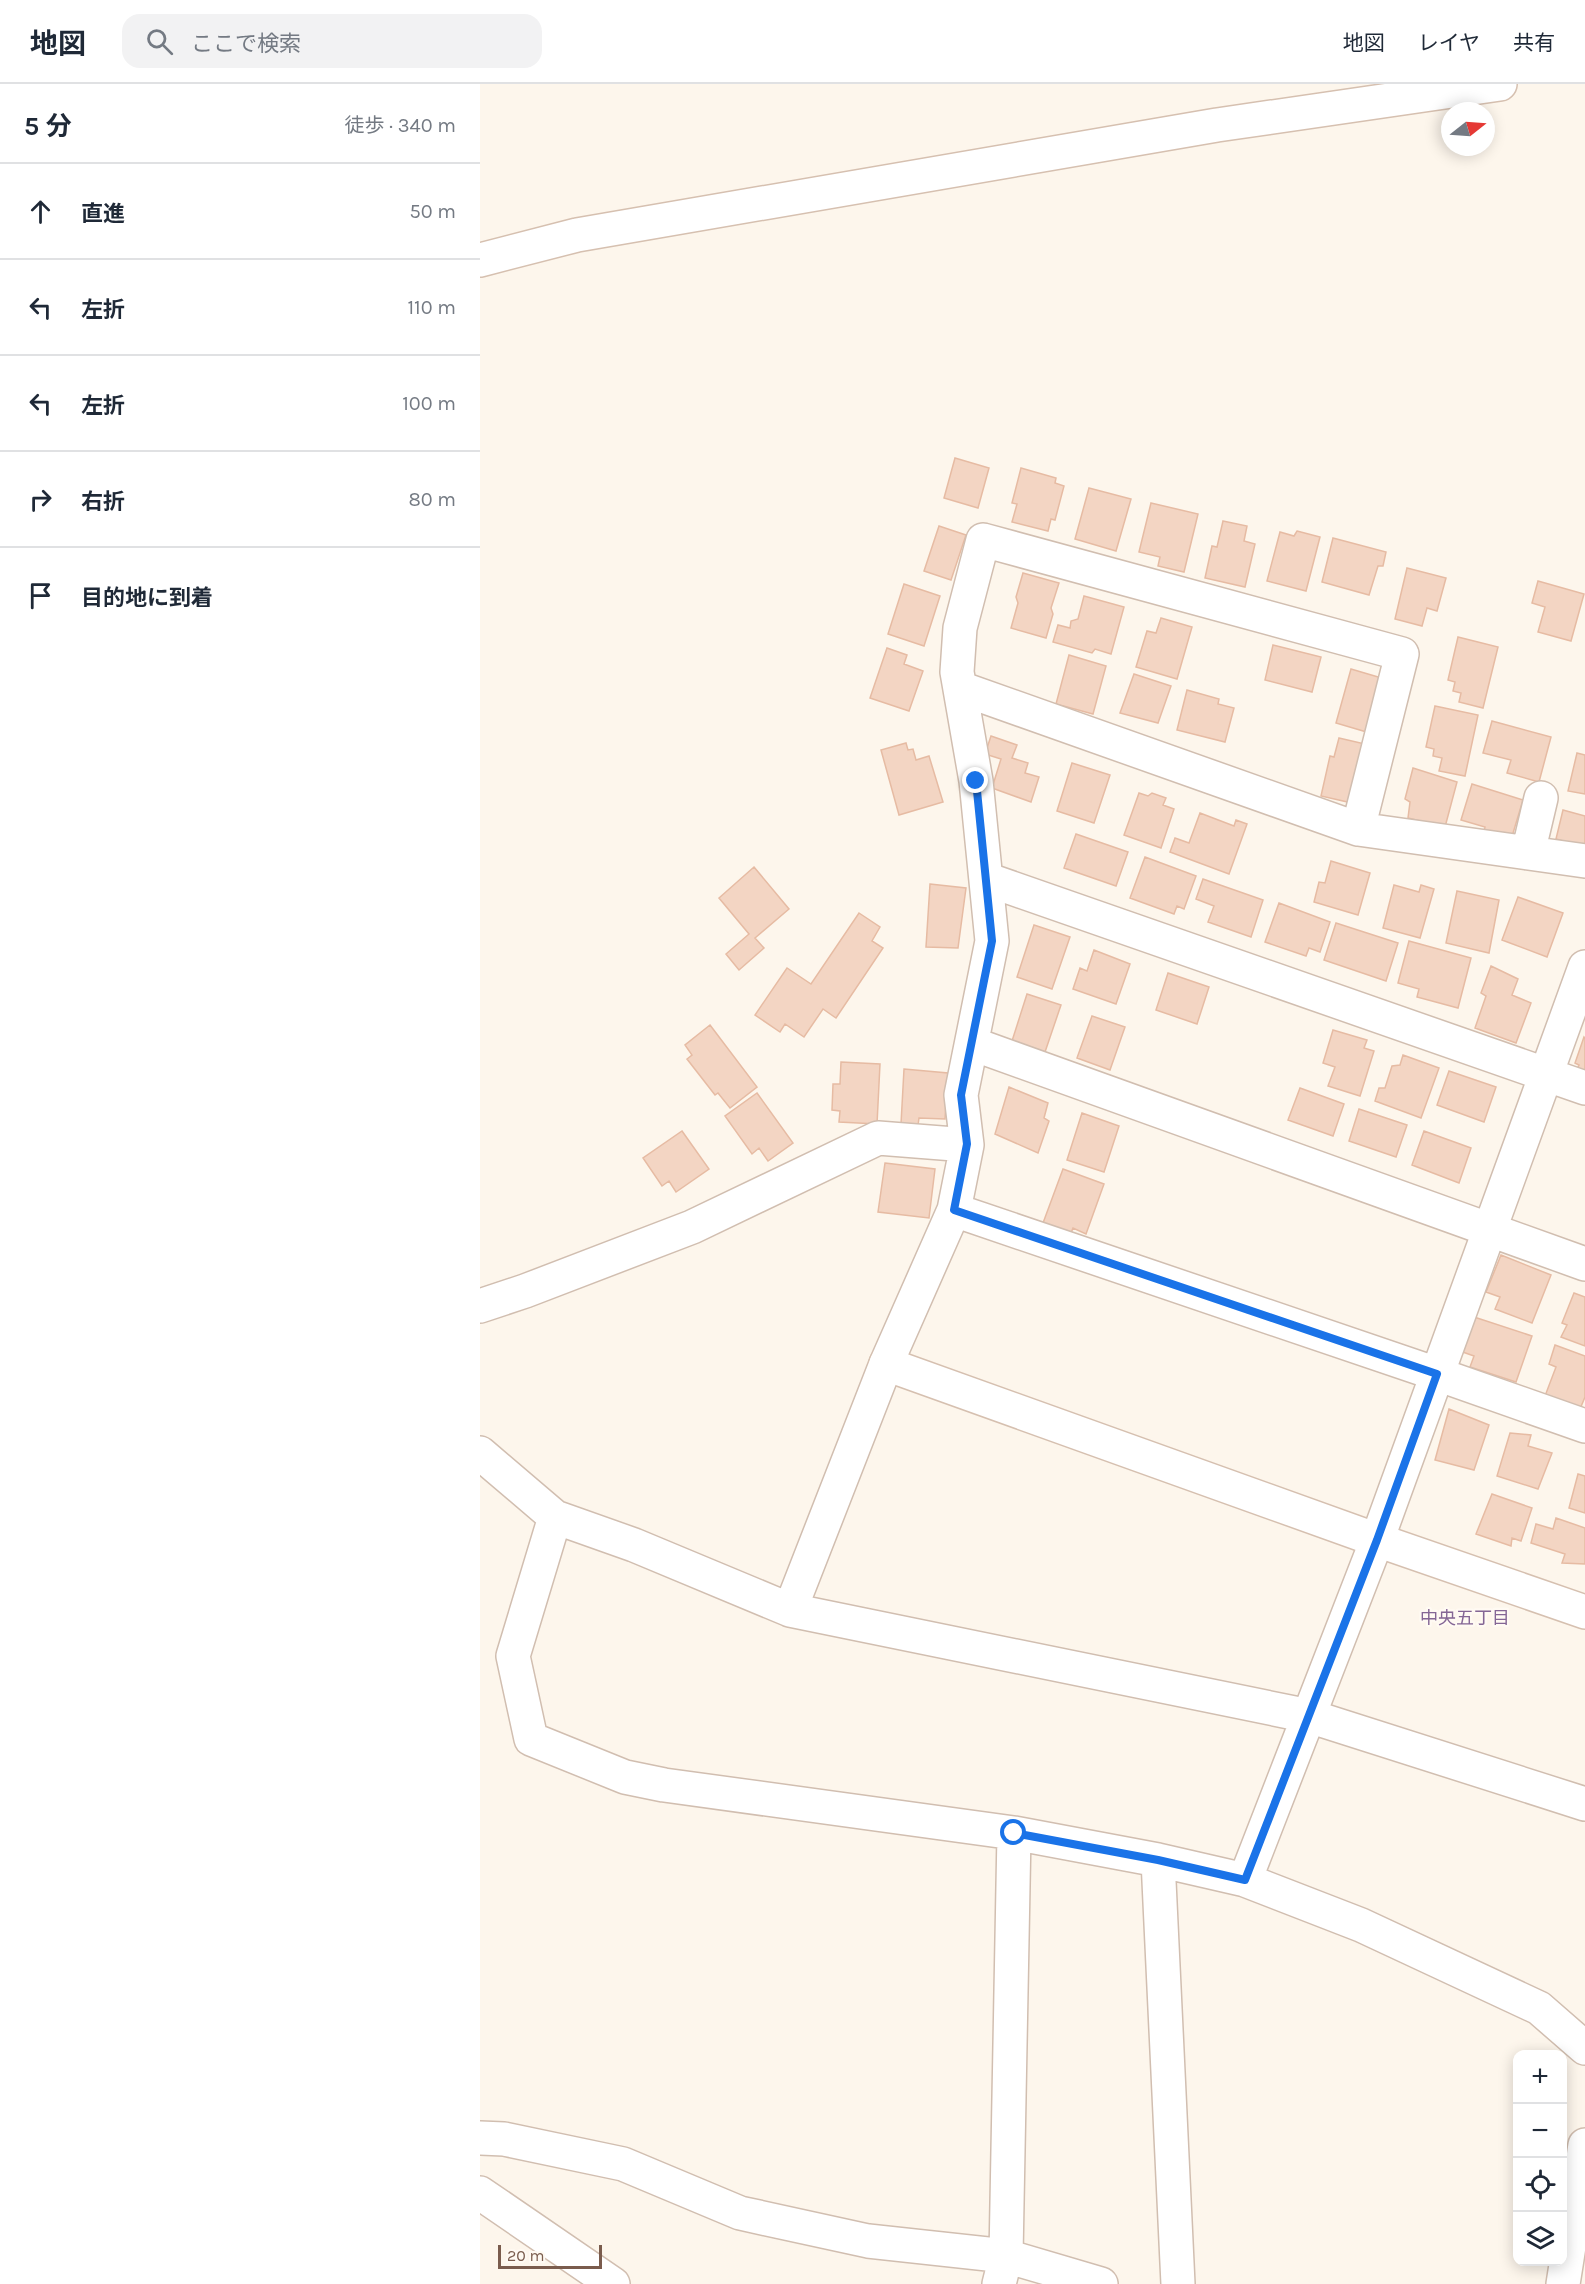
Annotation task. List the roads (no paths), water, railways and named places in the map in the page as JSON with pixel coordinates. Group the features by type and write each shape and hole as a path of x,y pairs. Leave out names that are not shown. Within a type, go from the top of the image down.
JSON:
{"street":[{"path":"480,261 577,235 1216,125 1500,84"},
{"path":"790,1610 886,1364 954,1210 967,1144 961,1095 992,941 976,781 957,672 960,628 983,540 1402,654 1358,829"},
{"path":"960,688 1358,829 1585,861"},
{"path":"1528,853 1541,798"},
{"path":"986,879 1585,1088"},
{"path":"1245,1880 1377,1540 1585,967"},
{"path":"973,1044 1585,1264"},
{"path":"480,1306 692,1227 878,1138 967,1144"},
{"path":"954,1210 1585,1426"},
{"path":"886,1364 1585,1612"},
{"path":"480,1453 555,1517 634,1545 790,1610 1309,1716 1585,1804"},
{"path":"555,1517 513,1656 531,1739 625,1777 664,1785 1014,1833 1158,1860 1245,1880 1361,1924 1539,2008 1585,2048"},
{"path":"1002,2270 1014,1833"},
{"path":"1158,1860 1178,2284"},
{"path":"480,2138 504,2139 623,2164 740,2213 1002,2270 1101,2284"},
{"path":"1563,2284 1585,2145"},
{"path":"480,2193 613,2284"}],"district":[{"name":"中央五丁目","path":"1465,1618"}]}
